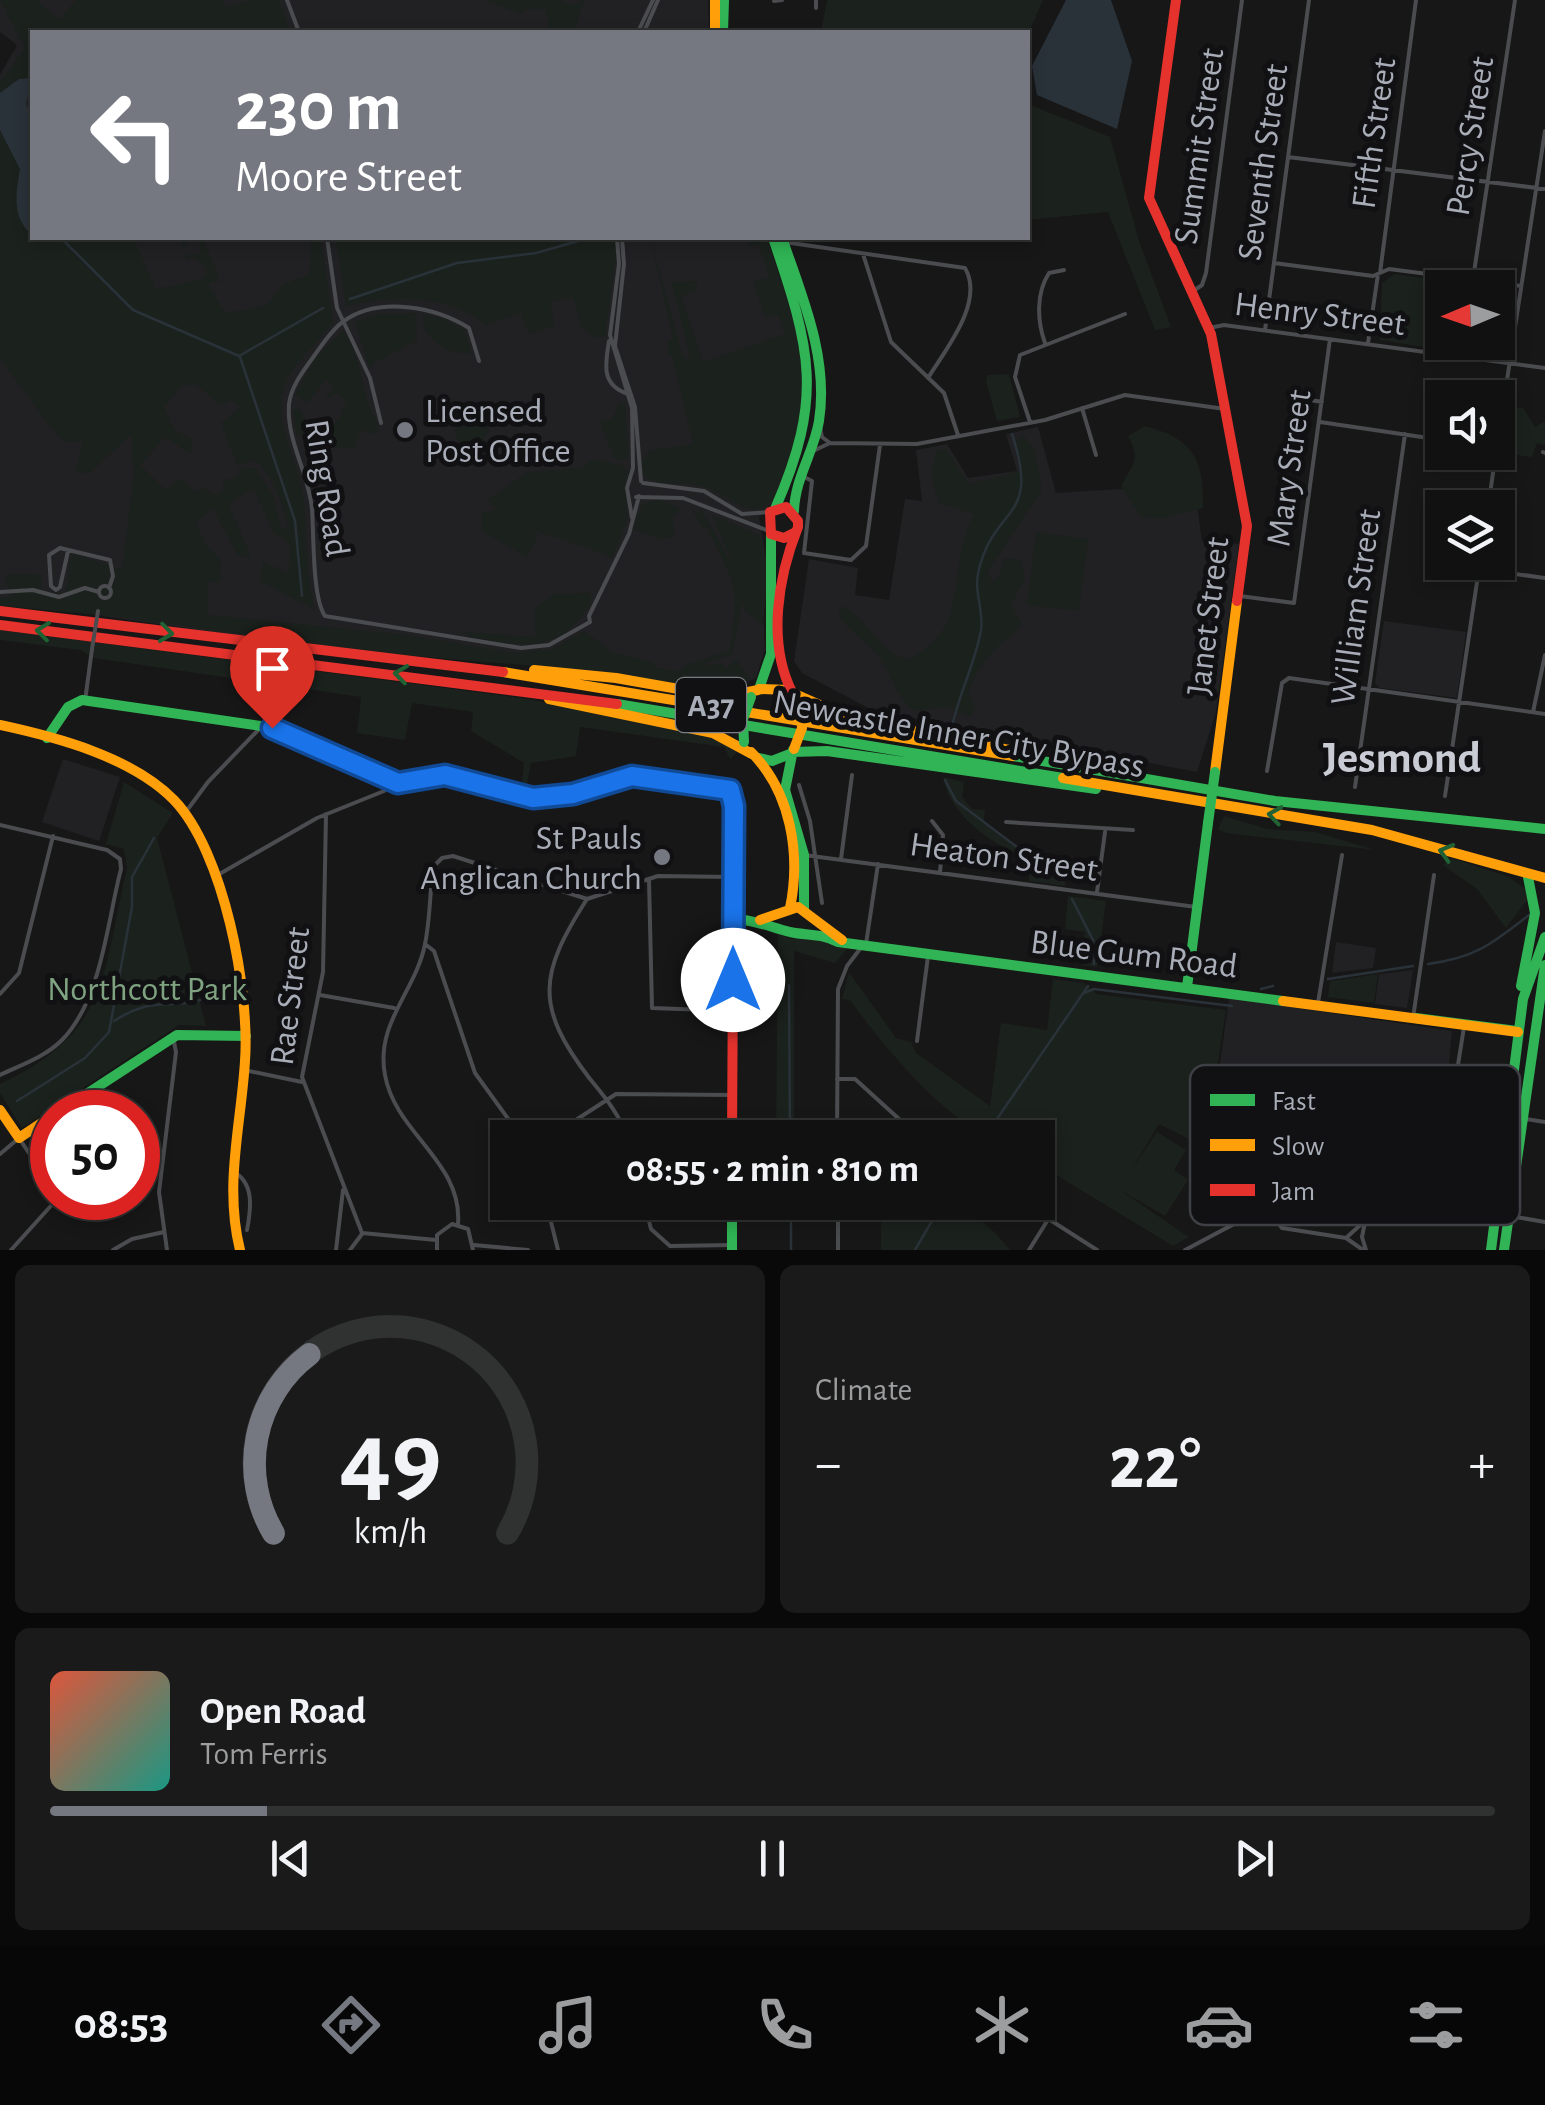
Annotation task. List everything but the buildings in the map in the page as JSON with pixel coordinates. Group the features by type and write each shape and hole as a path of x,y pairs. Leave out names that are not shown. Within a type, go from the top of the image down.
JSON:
{"main road":[{"path":"714,30 716,0"},
{"path":"723,30 724,0"},
{"name":"Janet Street","path":"1176,0 1150,187 1151,208 1208,328 1248,526 1186,987"},
{"path":"780,240 818,356 818,423 794,492 798,521 783,563 779,655 780,673 796,697 802,728 784,788 811,856 803,931"},
{"path":"780,240 812,375 803,447 773,510 771,654 743,719 744,742 772,779 796,848 797,883 782,919 784,928"},
{"path":"773,510 794,511"},
{"path":"770,532 784,538 796,532"},
{"name":"Newcastle Inner City Bypass","path":"0,611 552,678 1076,768 1366,812 1545,829"},
{"name":"Newcastle Inner City Bypass","path":"0,625 498,686 1372,830 1521,873"},
{"path":"447,666 616,678 730,698 774,686 843,716 923,730 1076,768"},
{"path":"498,686 712,733 772,761 792,752 827,751 980,776 1090,789 1120,788"},
{"path":"47,738 68,707 85,700 262,726 392,781 410,783 445,775 533,798 573,794 636,776 731,791 732,1120"},
{"path":"0,724 47,738 134,774 163,791 185,814 212,879 241,969 246,1036 230,1199 240,1250"},
{"path":"1514,1065 1524,969 1544,902 1538,886 1521,873"},
{"name":"A37","path":"1521,873 1545,878"},
{"name":"Blue Gum Road","path":"760,920 788,909 805,912 848,943"},
{"name":"Blue Gum Road","path":"734,919 760,920 793,933 803,931 864,946 1518,1032"},
{"path":"1523,999 1545,937"},
{"path":"1520,1133 1545,965"},
{"name":"Blue Gum Road","path":"1413,1018 1518,1032"},
{"path":"1518,1032 1533,1034"},
{"path":"92,1090 173,1036 246,1036"},
{"path":"0,1110 20,1138 30,1131"},
{"path":"732,1220 732,1248"},
{"path":"1491,1250 1494,1225"},
{"path":"1504,1250 1508,1225"}],"street":[{"path":"287,0 298,30"},
{"path":"642,30 656,0"},
{"path":"774,1 782,0"},
{"path":"816,0 816,8"},
{"name":"Summit Street","path":"1191,292 1202,285 1206,273 1242,0"},
{"name":"Seventh Street","path":"1265,330 1309,0"},
{"name":"Fifth Street","path":"1368,343 1416,0"},
{"name":"Percy Street","path":"1474,270 1515,0"},
{"path":"1506,380 1545,131"},
{"path":"1288,157 1545,189"},
{"path":"328,240 337,308 370,378 376,416 382,423"},
{"path":"620,240 606,371 613,388 628,394"},
{"path":"620,240 624,264 614,343 635,407 642,482 632,523"},
{"path":"786,240 968,271 964,319 928,378"},
{"path":"863,253 891,342 944,393 958,434"},
{"path":"1274,263 1379,273 1389,268 1425,273"},
{"path":"1045,343 1038,322 1044,282 1049,272 1064,270"},
{"path":"1515,285 1521,286"},
{"path":"343,322 375,310 431,311 470,328 478,361"},
{"path":"1030,422 1015,365 1020,355 1126,314"},
{"name":"Ring Road","path":"343,322 300,377 289,403 311,500 321,613 521,648 559,641 582,623 589,623 632,523"},
{"name":"Henry Street","path":"1208,328 1220,324 1545,368"},
{"path":"610,335 633,426 630,482 637,496 632,523"},
{"name":"Mary Street","path":"1240,596 1294,603 1330,339"},
{"path":"810,453 830,443 909,446 1030,422 1136,394 1202,409 1225,409"},
{"path":"1293,397 1322,402"},
{"path":"1082,408 1096,455"},
{"path":"1320,422 1425,437"},
{"path":"818,423 822,438 830,443"},
{"name":"William Street","path":"1355,787 1405,434"},
{"path":"800,476 812,480 804,554 850,560 866,546 880,445"},
{"path":"630,482 704,491 742,514 773,510"},
{"path":"637,496 690,500 770,532"},
{"path":"635,512 641,503 659,496"},
{"path":"68,551 56,590 48,572 50,555 60,548 110,560 113,576 101,595 85,700"},
{"path":"1515,572 1545,578"},
{"path":"1445,796 1478,580"},
{"path":"0,592 33,590 60,597 85,588 110,595 108,588"},
{"path":"1533,712 1545,654"},
{"path":"1267,771 1284,680 1545,714"},
{"path":"185,814 208,782 262,726"},
{"path":"841,859 852,774"},
{"path":"212,879 326,814 384,791 392,781"},
{"path":"799,785 822,903"},
{"name":"Rae Street","path":"326,814 323,972 302,1082 362,1233"},
{"path":"932,820 943,835 940,873"},
{"path":"1006,822 1105,832 1133,830"},
{"path":"0,825 107,850 120,858 121,869 90,994 76,1023 46,1052 0,1076"},
{"path":"1097,894 1105,832"},
{"path":"0,994 20,973 53,835"},
{"path":"1318,1005 1342,855"},
{"name":"Heaton Street","path":"811,856 1197,908"},
{"path":"458,1224 455,1186 392,1100 384,1074 384,1050 394,1008 426,944 433,867 442,858 498,868 587,899 658,876 734,877"},
{"path":"837,1120 838,990 847,966 864,946 878,864"},
{"path":"1413,1018 1434,875"},
{"path":"649,880 652,1008 733,1011"},
{"path":"587,899 554,954 547,980 550,1011 558,1034 617,1120"},
{"path":"426,944 434,951 476,1073 509,1120"},
{"path":"917,1041 928,954"},
{"path":"319,994 394,1008"},
{"path":"1458,1065 1464,1027"},
{"path":"168,1250 159,1204 176,1052 173,1036"},
{"path":"244,1070 302,1082"},
{"path":"837,1079 855,1079 900,1120"},
{"path":"575,1120 616,1094 733,1095"},
{"path":"1522,1118 1545,1122"},
{"path":"0,1154 20,1138 30,1154"},
{"path":"232,1171 243,1179 249,1193 247,1230"},
{"path":"336,1250 343,1186"},
{"path":"1520,1218 1545,1222"},
{"path":"10,1250 38,1220"},
{"path":"550,1220 558,1250"},
{"path":"649,1220 651,1229 670,1246 732,1248"},
{"path":"838,1220 838,1250"},
{"path":"1029,1250 1047,1220"},
{"path":"1051,1220 1098,1250"},
{"path":"437,1250 436,1240 446,1226 458,1224 472,1234 473,1248 528,1250"},
{"path":"1185,1250 1232,1225"},
{"path":"1280,1225 1346,1238 1365,1250"},
{"path":"1346,1238 1360,1225"},
{"path":"1364,1225 1365,1250"},
{"path":"114,1250 132,1239 164,1232"},
{"path":"350,1250 362,1233 436,1240"}],"shaded area":[{"path":"0,0 708,0 709,30 30,30 30,240 768,240 802,347 807,387 777,497 759,517 768,571 762,596 765,650 756,678 729,690 597,670 289,643 0,601 0,75 17,45 0,32"},
{"path":"1066,0 1111,0 1132,61 1117,129 1037,95 1032,66"},
{"path":"30,78 26,104 30,113 30,233 18,212 20,169 0,130 0,93 19,79"},
{"path":"1038,427 1056,493 1136,488 1190,454 1202,541 1239,544 1216,712 1197,772 874,711 802,673 794,661 809,559 858,568 855,595 889,600 905,499 922,501 916,450 947,444 968,478 1017,471 1006,434"},
{"path":"1384,621 1466,632 1457,698 1380,688 1375,683"},
{"path":"63,759 120,777 99,841 42,822"},
{"path":"1336,942 1376,948 1373,968 1332,973"},
{"path":"1413,970 1407,1008 1375,1004 1379,974"},
{"path":"1229,998 1452,1031 1449,1065 1220,1065"}],"green space":[{"path":"0,0 36,0 59,20 76,0 223,0 226,7 249,0 279,0 289,30 30,30 30,78 19,79 0,93 0,83 25,48"},
{"path":"485,0 561,0 571,5 584,0 576,30 550,30 546,9 526,9 520,14"},
{"path":"827,0 1043,0 1030,30 821,30"},
{"path":"1030,105 1110,137 1139,241 1171,327 1155,330 1108,212 1030,220"},
{"path":"0,130 20,169 18,205 30,240 134,240 156,289 202,279 207,269 195,257 187,260 184,252 189,256 202,253 199,240 204,240 220,281 208,283 225,313 266,306 283,285 309,274 312,240 321,240 333,321 290,373 281,412 303,495 315,610 260,581 263,562 288,573 291,550 285,538 274,534 254,489 228,503 251,557 238,556 213,508 196,523 206,546 221,560 220,582 208,581 208,615 407,635 514,653 552,649 584,631 612,652 652,662 656,668 682,671 683,666 730,650 735,610 729,574 707,527 703,528 690,506 697,514 701,509 735,568 712,515 760,535 768,571 763,626 745,611 743,601 732,654 698,666 722,664 727,669 736,659 750,680 739,689 705,688 596,671 366,652 113,616 0,606 0,597 10,597 5,578 13,573 42,575 41,591 66,593 71,553 122,570 134,474 131,434 89,474 75,471 83,443 66,442 55,433 0,359","holes":["196,384 220,406 231,400 241,407 221,423 237,465 255,460 262,467 277,491 288,527 281,528 274,497 256,468 238,469 239,476 222,481 225,489 213,495 205,488 196,492 179,478 167,491 140,465 165,437 191,454 192,439 175,431 164,407 182,386"]},
{"path":"336,240 614,240 616,255 605,336 595,338 582,328 573,297 550,302 555,326 529,334 521,313 486,325 454,308 419,300 382,300 346,307"},
{"path":"650,240 684,359 690,357 672,282 696,281 698,290 681,296 703,362 785,334 778,314 766,318 753,282 770,277 758,244 750,246 748,240 768,240 798,341 805,414 800,449 787,481 763,509 738,505 705,487 657,482 642,475 641,461 651,450 693,444 672,356 668,355 668,340 673,339"},
{"path":"1394,274 1425,278 1425,347 1380,340 1382,283"},
{"path":"416,313 417,340 374,363 370,370 355,322 379,314"},
{"path":"423,314 445,319 465,330 471,353 454,352 437,344 426,331"},
{"path":"343,330 379,423 378,433 366,433 363,428 353,448 312,447 307,434 297,436 293,410 300,409 311,428 324,436 343,414 340,411 347,402 337,393 325,400 334,387 326,380 307,403 295,394 315,359"},
{"path":"1009,374 1020,417 997,421 986,381 988,375"},
{"path":"619,402 625,404 629,457 624,460 614,458 600,422 613,418"},
{"path":"1515,407 1523,408 1535,427 1545,421 1545,445 1537,443 1532,457 1515,455"},
{"path":"482,415 489,431 484,437 491,451 471,461 453,430"},
{"path":"1145,426 1174,437 1192,453 1201,476 1203,508 1158,519 1140,516 1121,486 1135,457 1128,436"},
{"path":"1023,435 1035,451 1042,490 988,571 992,584 1001,572 1004,558 1020,560 1025,579 1011,605 1021,623 992,652 974,679 968,691 976,707 970,717 945,707 914,711 901,697 878,656 838,614 843,606 851,611 885,647 906,660 928,647 942,632 950,615 960,556 974,514 941,504 933,477 937,449 946,450 969,484 1020,471 1014,442"},
{"path":"593,459 621,465 630,473 625,482 628,519 612,558 514,521 487,500 528,472 580,468"},
{"path":"659,499 681,509 673,517 674,536 663,540 633,529 642,505"},
{"path":"494,510 539,534 527,557 482,531 482,513"},
{"path":"1036,532 1088,539 1079,611 1027,605"},
{"path":"590,593 587,610 555,639 512,644 468,637 464,632 535,637 535,608 555,594"},
{"path":"0,630 522,698 702,733 738,751 730,759 724,747 580,727 576,756 531,763 526,790 521,790 524,763 471,731 473,712 412,703 405,740 357,733 361,697 94,658 80,650 0,640"},
{"path":"943,777 964,782 962,797 972,809 985,810 984,821 1031,857 1004,847 976,829 954,804"},
{"name":"Northcott Park","path":"124,782 173,813 157,838 206,1026 179,1025 80,1090 30,1090 30,1123 22,1128 0,1093 0,1084 63,1043 82,1021 105,970 127,868 124,849 106,844"},
{"path":"1224,816 1267,829 1316,832 1375,850 1226,833 1218,829"},
{"path":"1031,857 1067,861 1065,886 1029,881"},
{"path":"1451,858 1509,877 1532,894 1506,928 1477,889 1443,865"},
{"path":"1068,896 1106,901 1097,967 1081,965 1085,932 1065,929"},
{"path":"778,931 792,939 818,934 848,948 835,963 794,951 794,1120 776,1120"},
{"path":"849,972 896,1038 911,1042 916,1053 990,1106 1001,1023 1047,1030 1053,979 1084,983 1097,994 1226,1010 1218,1065 1190,1065 1190,1138 1159,1124 1132,1169 1157,1132 1186,1150 1174,1170 1188,1180 1165,1216 1120,1190 1189,1237 1173,1246 1055,1174 1055,1120 959,1118 916,1080 850,1000 842,999"},
{"path":"1378,974 1374,1003 1328,997 1330,981"},
{"path":"881,1220 980,1220 1010,1250 881,1250"}],"waterway":[{"path":"63,240 133,310 239,356 323,308"},
{"path":"350,299 457,263 536,253 582,240"},
{"path":"240,357 295,521 302,596"},
{"path":"952,727 981,630 979,569 986,548 1019,498 1020,462 1012,434"},
{"path":"945,780 956,801 1062,881"},
{"path":"17,1101 85,1058 109,1032 132,907 132,877 154,838"},
{"path":"1072,899 1093,940 1094,964"},
{"path":"1428,964 1483,948 1529,915"},
{"path":"1328,979 1413,966"},
{"path":"789,985 790,1120"},
{"path":"996,1120 1088,986"},
{"path":"1261,989 1273,986"},
{"path":"1084,993 1094,989 1232,1006"},
{"path":"114,1021 153,1005 209,997"},
{"path":"791,1220 791,1250"},
{"path":"915,1250 932,1220"}],"traffic: fast":[{"path":"723,30 724,0"},
{"path":"774,240 796,312 807,374 801,435 775,509"},
{"path":"783,240 812,328 821,397 819,421 794,511"},
{"path":"759,689 771,654 771,534"},
{"path":"744,742 743,719 751,697"},
{"path":"47,738 68,707 82,700 268,727 398,783 445,775 533,798 573,794 632,776 729,789 734,805"},
{"path":"617,704 1063,778"},
{"path":"793,750 785,790 804,855 804,910"},
{"path":"792,752 827,751 1096,789"},
{"path":"759,758 772,761 790,754"},
{"path":"1013,756 1275,801 1545,829"},
{"path":"1208,823 1215,772"},
{"path":"1187,987 1208,823"},
{"path":"1521,986 1535,913 1528,877"},
{"path":"734,919 838,942 1283,1001"},
{"path":"1515,1065 1523,999 1545,937"},
{"path":"1520,1139 1545,965"},
{"path":"1416,1018 1517,1031"},
{"path":"93,1090 177,1035 246,1036"},
{"path":"732,1220 732,1250"},
{"path":"1491,1250 1494,1225"},
{"path":"1504,1250 1508,1225"}],"traffic: slow":[{"path":"715,0 715,30"},
{"path":"1215,772 1237,601"},
{"path":"534,670 616,678 724,697 758,690"},
{"path":"503,672 1013,756"},
{"path":"759,689 790,690"},
{"path":"795,694 852,719 1009,750"},
{"path":"549,699 713,733 752,754"},
{"path":"794,749 802,728 801,705"},
{"path":"0,725 69,743 137,772 174,800 192,823 207,853 230,924 243,998 245,1061 233,1179 240,1250"},
{"path":"751,752 776,786 790,825 794,866 790,908"},
{"path":"1063,778 1372,830 1545,878"},
{"path":"760,920 798,907 842,940"},
{"path":"1283,1001 1518,1032"},
{"path":"0,1110 19,1138 30,1131"}],"traffic: jam":[{"path":"1176,0 1149,198 1211,334 1247,526 1237,601"},
{"path":"792,692 780,652 778,610 785,567 798,527 798,521 786,507 770,512 771,534 784,538 796,532"},
{"path":"0,611 503,672"},
{"path":"0,625 617,704"},
{"path":"732,1120 734,805"}],"place":[{"name":"Licensed Post Office","path":"405,430"},
{"name":"St Pauls Anglican Church","path":"662,857"}],"district":[{"name":"Jesmond","path":"1402,756"}],"route":[{"path":"272,728 398,783 445,775 533,798 573,794 632,776 730,790 734,796 733,980"}]}
